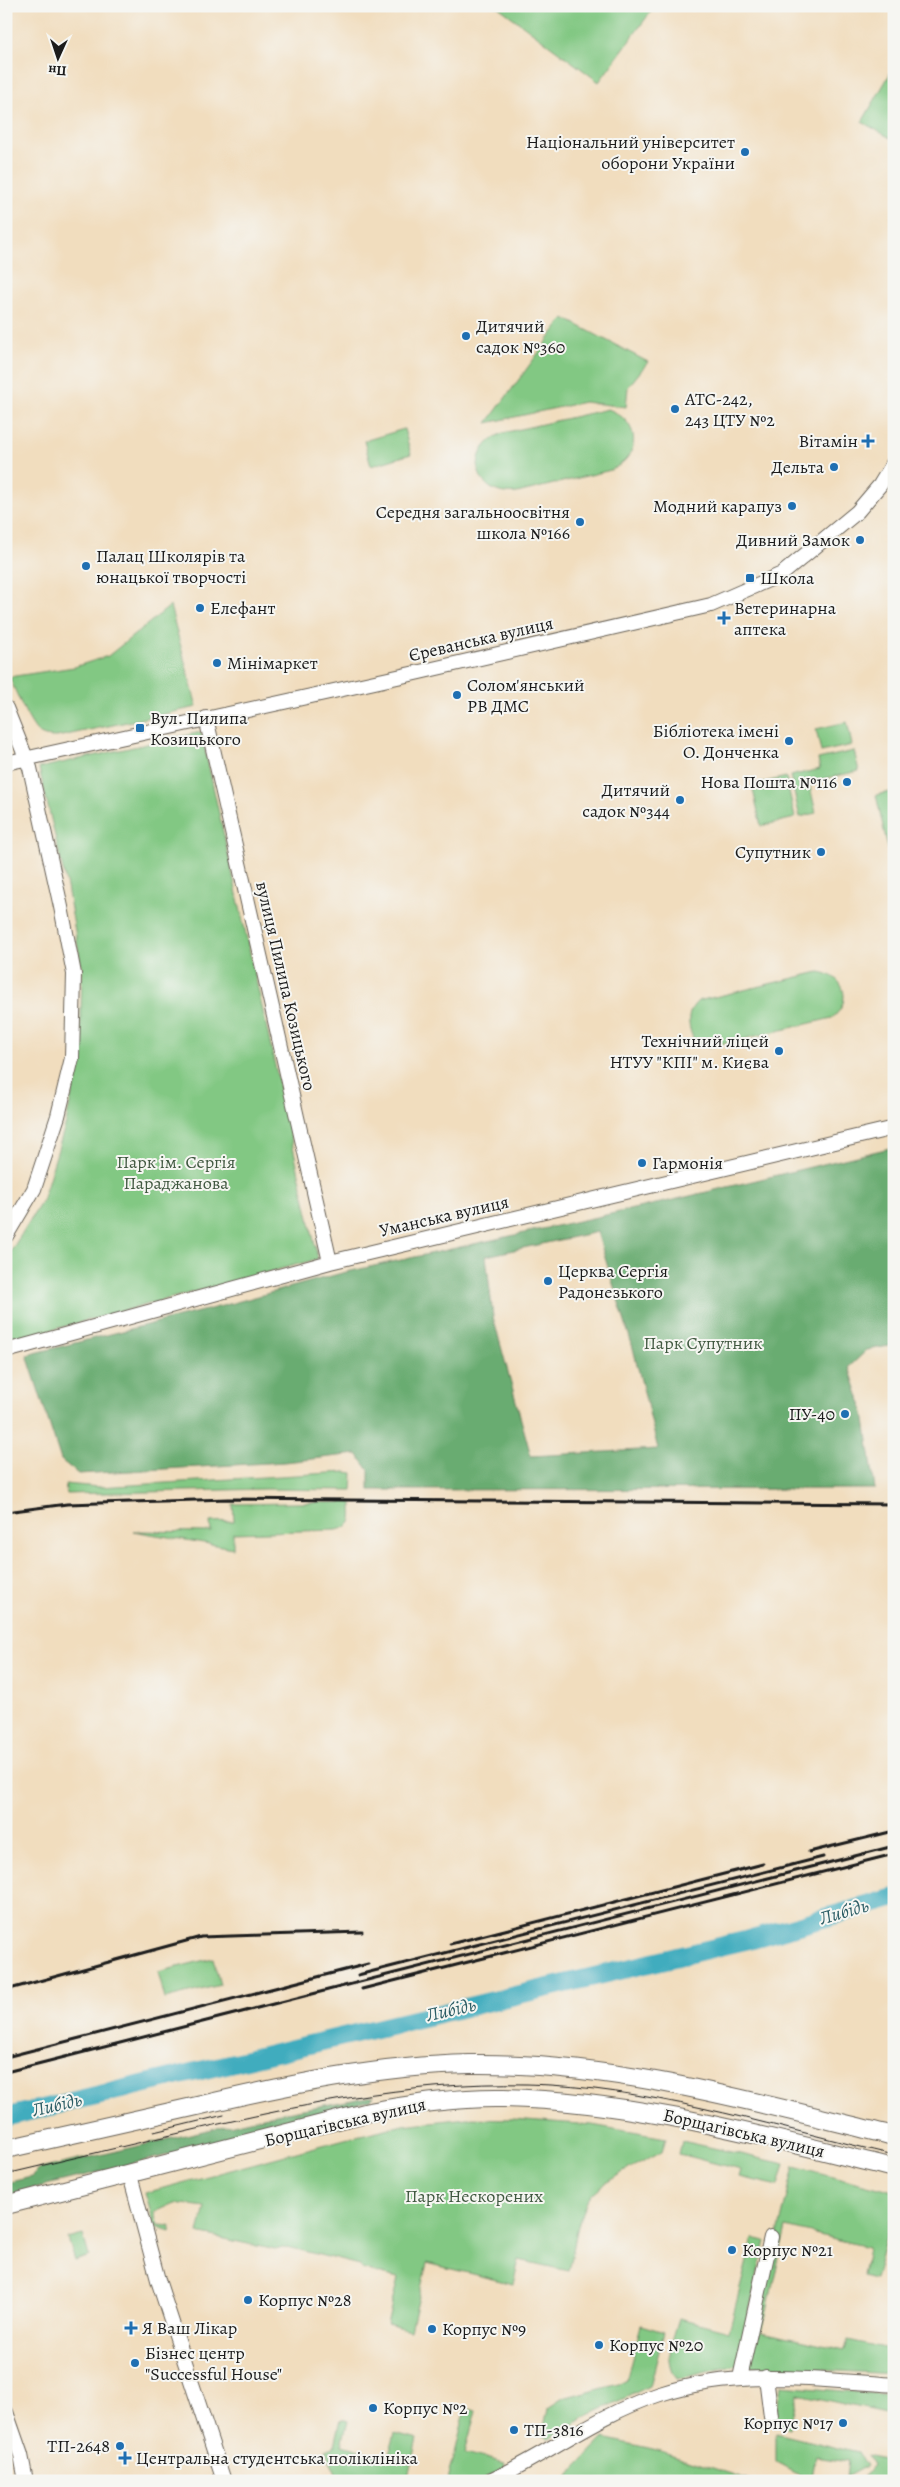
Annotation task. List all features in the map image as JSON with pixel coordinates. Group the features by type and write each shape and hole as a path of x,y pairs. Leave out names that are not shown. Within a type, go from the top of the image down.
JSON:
{"main road":[{"name":"Борщагівська вулиця","path":"6,2149 296,2083 407,2068 470,2064 537,2066 661,2081 894,2136"},
{"name":"Борщагівська вулиця","path":"6,2205 130,2175 369,2112 426,2102 502,2098 561,2100 650,2112 894,2168"}],"street":[{"name":"Єреванська вулиця","path":"6,763 411,674 712,605 782,574 857,512 880,485 894,462"},
{"path":"6,708 27,758 59,897 74,974 72,1058 58,1116 34,1189 6,1236"},
{"name":"вулиця Пилипа Козицького","path":"206,718 330,1262"},
{"name":"Уманська вулиця","path":"6,1351 330,1262 894,1128"},
{"path":"130,2175 158,2280 224,2481"},
{"path":"740,2378 771,2237"},
{"path":"766,2377 771,2417"},
{"path":"490,2481 596,2423 659,2394 697,2384 740,2378 766,2377 894,2385"},
{"path":"6,2412 21,2456 26,2481"}],"green space":[{"path":"497,6 655,6 599,82"},
{"path":"891,72 894,74 894,140 862,122"},
{"path":"564,318 648,362 628,387 626,407 584,402 487,423"},
{"path":"608,409 619,414 626,421 634,438 629,456 611,470 517,493 502,493 491,488 483,481 479,471 482,450 490,441 503,433"},
{"path":"404,429 411,454 371,466 364,441"},
{"path":"170,606 197,707 57,737 45,736 39,733 27,715 9,677 74,667 108,656"},
{"path":"847,722 852,745 821,752 816,729"},
{"name":"Парк ім. Сергія Параджанова","path":"201,732 318,1259 6,1342 6,1259 42,1201 66,1123 80,1054 82,970 67,887 39,768"},
{"path":"854,751 859,771 809,782 816,813 800,817 790,776 820,769 818,759"},
{"path":"786,777 795,818 761,826 752,785"},
{"path":"894,791 894,875 876,795"},
{"path":"819,972 835,978 843,990 844,997 839,1012 832,1018 710,1047 694,1040 689,1019 691,1010 698,1001"},
{"name":"Парк Супутник","path":"894,1147 894,1345 867,1350 849,1367 864,1413 875,1489 369,1490 369,1470 357,1454 285,1462 78,1474 61,1460 27,1355 222,1306 342,1273 665,1202","holes":["597,1232 633,1348 658,1449 531,1456 493,1317 486,1256"]},
{"path":"353,1473 352,1490 265,1489 67,1494 65,1484 99,1487"},
{"path":"352,1502 352,1520 343,1528 337,1530 233,1533 233,1548 133,1531 211,1532 210,1522 234,1521 233,1504"},
{"path":"213,1958 220,1985 165,1999 158,1972"},
{"path":"374,2096 371,2100 176,2153 6,2195 6,2183 31,2177 40,2169 276,2114"},
{"name":"Парк Нескорених","path":"467,2118 513,2119 592,2125 666,2138 662,2151 613,2178 590,2197 579,2222 569,2271 519,2260 513,2284 427,2263 411,2330 387,2324 398,2278 361,2269 359,2265 288,2247 275,2250 198,2233 205,2207 175,2203 155,2212 159,2225 171,2226 170,2232 155,2227 145,2193 403,2125"},
{"path":"682,2141 785,2164 779,2186 739,2177 741,2170 679,2154"},
{"path":"794,2166 894,2192 894,2219 891,2218 875,2279 863,2276 868,2247 786,2227 762,2332 845,2350 848,2340 894,2350 894,2374 747,2366"},
{"path":"83,2235 89,2256 75,2261 68,2239"},
{"path":"753,2238 765,2241 737,2365 677,2379 671,2364 670,2349 679,2318 729,2331"},
{"path":"641,2325 664,2332 650,2386 589,2415 549,2439 542,2437 548,2408 563,2398 626,2381"},
{"path":"781,2386 894,2395 894,2415 798,2394 789,2428 774,2425"},
{"path":"466,2407 476,2410 465,2453 505,2463 504,2470 479,2481 448,2481"},
{"path":"341,2419 348,2421 342,2445 388,2458 395,2433 417,2439 407,2481 339,2481 325,2449 335,2445"},
{"path":"776,2433 858,2453 866,2466 846,2477 848,2461 816,2456 812,2477 808,2480 776,2463"},
{"path":"604,2438 657,2450 753,2481 563,2481"},
{"path":"867,2455 894,2462 894,2481 860,2481 873,2465"}],"waterway":[{"name":"Либідь","path":"6,2117 747,1940 894,1898"}],"tram line":[{"path":"6,2174 241,2119 328,2101 416,2089 460,2085 505,2084 551,2085 637,2095 724,2113 894,2155"},
{"path":"154,2132 224,2115"}],"railway":[{"path":"6,1512 67,1504 228,1499 894,1504"},
{"path":"809,1852 894,1831"},
{"path":"6,2072 894,1846"},
{"path":"362,1989 894,1854"},
{"path":"358,1975 823,1857"},
{"path":"450,1944 763,1864"},
{"path":"6,1990 201,1937 362,1932"},
{"path":"6,2057 368,1964"}],"place":[{"name":"Національний університет оборони України","path":"745,152"},
{"name":"Дитячий садок №360","path":"466,336"},
{"name":"АТС-242, 243 ЦТУ №2","path":"675,409"},
{"name":"Вітамін","path":"868,441"},
{"name":"Дельта","path":"834,467"},
{"name":"Модний карапуз","path":"792,506"},
{"name":"Середня загальноосвітня школа №166","path":"580,522"},
{"name":"Дивний Замок","path":"860,540"},
{"name":"Палац Школярів та юнацької творчості","path":"86,566"},
{"name":"Школа","path":"750,578"},
{"name":"Елефант","path":"200,608"},
{"name":"Ветеринарна аптека","path":"724,618"},
{"name":"Мінімаркет","path":"217,663"},
{"name":"Солом'янський РВ ДМС","path":"457,695"},
{"name":"Вул. Пилипа Козицького","path":"140,728"},
{"name":"Бібліотека імені О. Донченка","path":"789,741"},
{"name":"Нова Пошта №116","path":"847,782"},
{"name":"Дитячий садок №344","path":"680,800"},
{"name":"Супутник","path":"821,852"},
{"name":"Технічний ліцей НТУУ \"КПІ\" м. Києва","path":"779,1051"},
{"name":"Гармонія","path":"642,1163"},
{"name":"Церква Сергія Радонезького","path":"548,1281"},
{"name":"ПУ-40","path":"845,1414"},
{"name":"Корпус №21","path":"732,2250"},
{"name":"Корпус №28","path":"248,2300"},
{"name":"Я Ваш Лікар","path":"131,2328"},
{"name":"Корпус №9","path":"432,2329"},
{"name":"Корпус №20","path":"599,2345"},
{"name":"Бізнес центр \"Successful House\"","path":"135,2363"},
{"name":"Корпус №2","path":"373,2408"},
{"name":"Корпус №17","path":"843,2423"},
{"name":"ТП-3816","path":"514,2430"},
{"name":"ТП-2648","path":"120,2446"},
{"name":"Центральна студентська поліклініка","path":"125,2458"}]}
